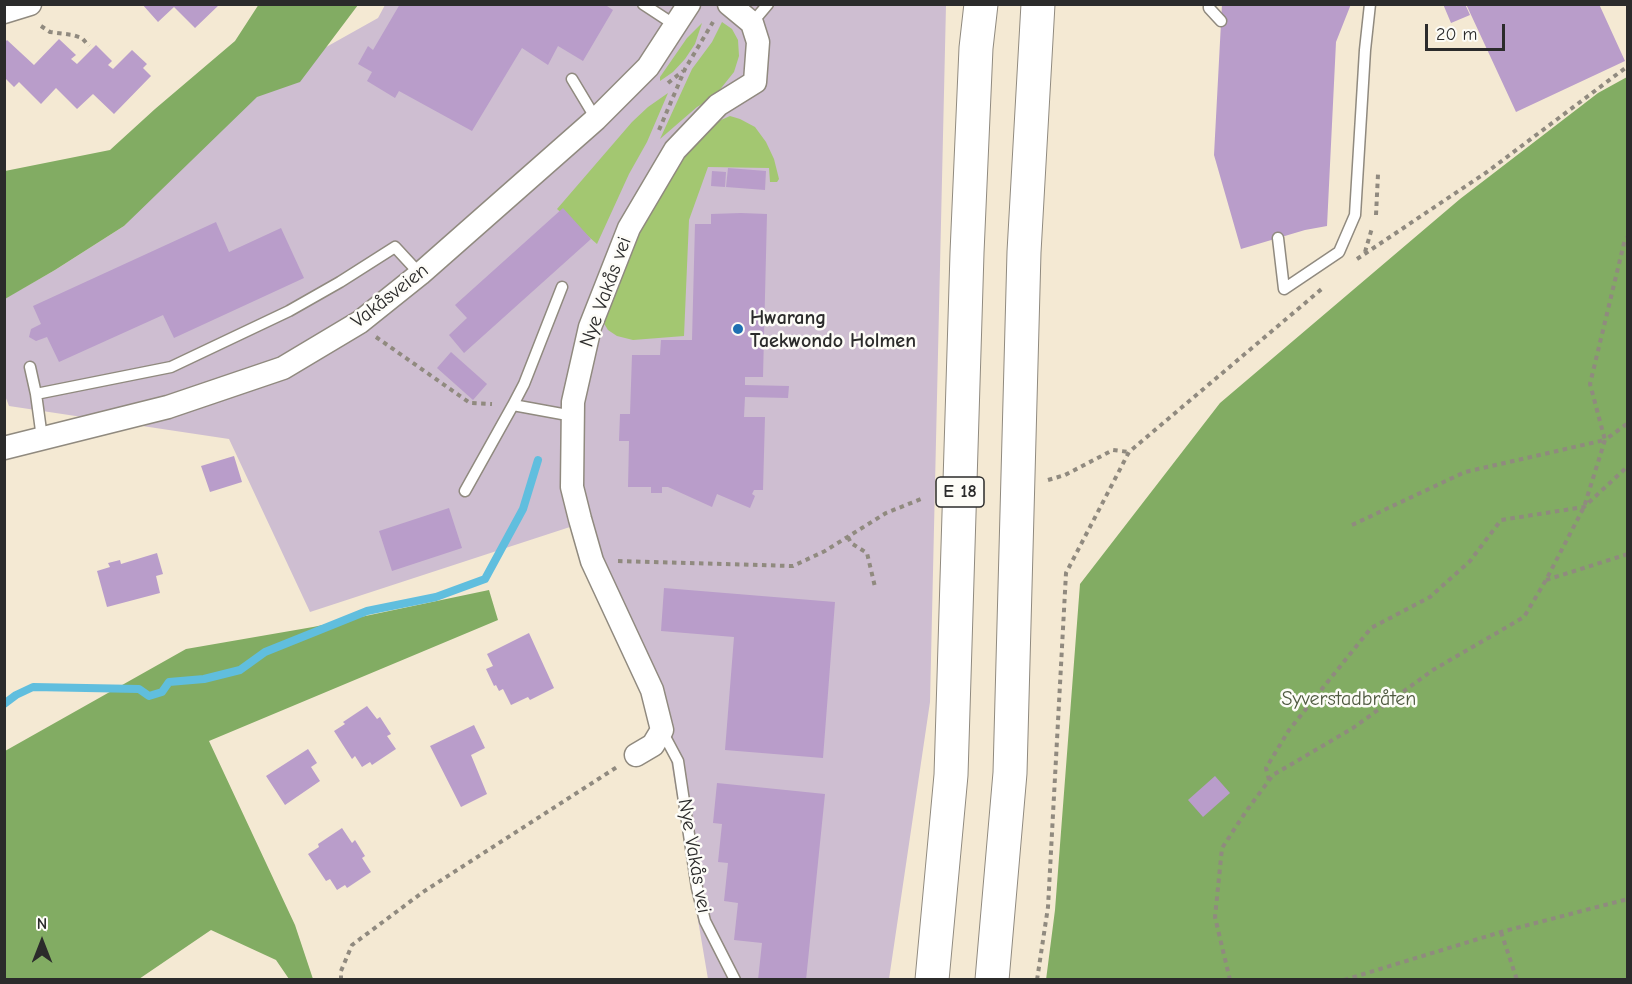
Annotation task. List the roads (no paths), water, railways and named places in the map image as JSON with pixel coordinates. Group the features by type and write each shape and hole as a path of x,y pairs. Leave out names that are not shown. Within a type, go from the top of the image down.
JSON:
{"highway":[{"name":"E 18","path":"932,980 951,775 967,253 976,48 981,4"},
{"path":"992,980 1011,773 1024,252 1038,4"}],"street":[{"path":"4,12 30,4"},
{"name":"Vakåsveien","path":"4,448 168,407 283,368 360,322 420,274 596,119 648,67 689,4"},
{"path":"729,4 752,23"},
{"name":"Nye Vakås vei","path":"662,730 652,690 592,561 572,487 573,402 590,327 629,228 675,150 718,105 755,82 758,42 752,23"},
{"path":"636,755 653,745 662,730"}],"lane":[{"path":"642,4 675,25"},
{"path":"752,23 768,4"},
{"path":"1209,4 1209,8 1221,21"},
{"path":"1278,238 1284,289 1339,252 1355,215 1370,4"},
{"path":"572,79 596,119"},
{"path":"36,394 171,367 289,310 340,282 395,247 420,274"},
{"path":"465,490 524,384 562,287"},
{"path":"30,367 42,438"},
{"path":"513,405 573,416"},
{"name":"Nye Vakås vei","path":"662,730 678,761 697,888 705,921 735,980"}],"waterway":[{"path":"4,704 33,687 139,689 149,696 162,692 169,682 204,679 240,670 265,652 367,611 436,597 485,579 523,509 538,460"}],"place":[{"name":"Hwarang Taekwondo Holmen","path":"738,329"}],"park label":[{"name":"Syverstadbråten","path":"1349,699"}]}
